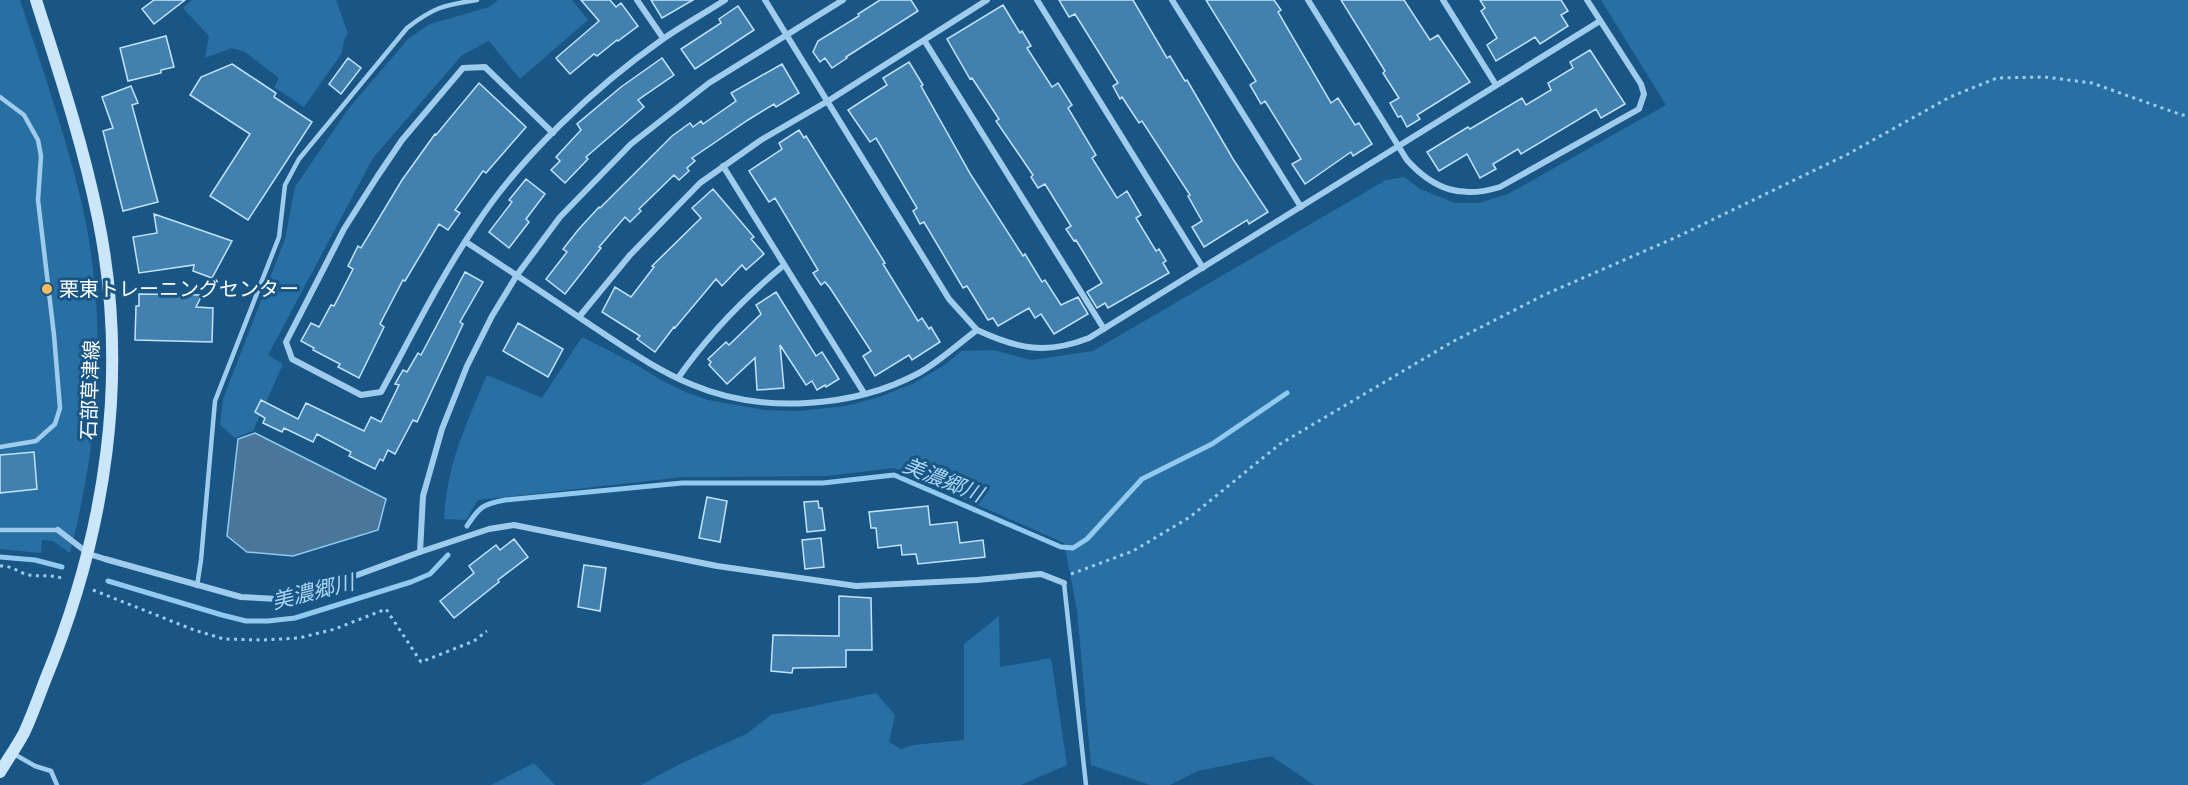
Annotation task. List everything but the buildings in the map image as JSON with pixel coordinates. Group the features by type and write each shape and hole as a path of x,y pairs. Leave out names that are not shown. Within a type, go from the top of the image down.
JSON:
{"main road":[{"name":"石部草津線","path":"0,771 24,733 60,645 89,554 106,470 113,384 106,271 98,219 83,157 36,0"}],"street":[{"path":"637,0 663,38"},
{"path":"553,133 485,67 463,68 402,140 344,229 286,342 292,359 361,395 381,392 444,275 476,225 513,175 605,84 663,38 725,0"},
{"path":"765,0 949,299 977,330 1000,341 1027,348 1067,346 1089,338 1600,21"},
{"path":"420,552 423,496 442,429 467,366 492,316 560,217 632,144 709,83 843,0"},
{"path":"579,317 630,255 700,183 761,140 828,101 987,0"},
{"path":"1036,0 1203,268"},
{"path":"1172,0 1301,207"},
{"path":"1308,0 1407,160 1420,175 1444,188 1462,193 1484,192 1500,187 1639,109 1644,94 1641,84 1587,0"},
{"path":"1443,0 1496,85"},
{"path":"924,40 1104,329"},
{"path":"723,166 864,393"},
{"path":"466,242 646,362 695,386 738,398 771,403 812,403 883,389 920,372 977,330"},
{"path":"678,378 721,323 754,290 784,266"},
{"path":"58,530 89,554 241,597 278,599 320,589 489,529 514,525 717,566 856,586 977,580 1041,574 1064,583"}],"lane":[{"path":"197,586 215,401 279,237 285,185 306,150 407,28 427,12 446,5 477,0"},
{"path":"0,97 24,115 38,140 41,156 38,200 60,408 55,424 36,441 0,447"},
{"path":"0,530 58,530"},
{"path":"1064,583 1086,785"},
{"path":"11,753 35,766 51,771 57,785"}],"path":[{"path":"1064,583 1072,572 1133,551 1190,517 1280,444 1452,342 1544,295 1681,235 1848,154 1950,97 1997,78 2045,77 2092,83 2182,115 2188,115"},
{"path":"0,566 25,574 54,575 194,630 224,639 299,638 335,629 386,609 421,662 474,641 487,631"}],"shaded area":[{"name":"栗東トレーニングセンター","path":"0,0 20,0 74,171 89,241 95,286 97,375 94,420 80,509 70,553 53,541 42,540 41,553 0,549"},
{"path":"192,0 336,0 348,33 344,40 342,53 304,107 274,87 279,78 245,52 232,48 205,58 209,36 183,8"},
{"path":"498,0 572,0 588,20 520,79 489,41 462,55 373,158 268,355 283,364 253,431 235,438 220,425 223,399 285,239 295,187 349,108 408,39 430,24 489,7"},
{"path":"1601,0 2188,0 2188,785 1314,785 1271,756 1198,771 1170,785 1150,785 1091,765 1077,610 1064,543 894,468 826,476 683,477 478,500 466,520 444,519 453,462 487,375 542,398 582,337 685,392 708,400 764,410 798,411 846,406 879,397 912,384 943,366 962,351 993,350 1031,360 1093,351 1386,180 1404,177 1420,189 1455,203 1479,203 1508,194 1666,105"},
{"path":"255,433 386,499 378,530 293,556 247,552 227,536 238,439"},
{"path":"999,616 1000,667 1051,658 1067,765 1021,785 641,785 680,764 746,734 771,715 876,693 895,715 889,742 901,749 913,745 964,740 964,644"},
{"path":"534,763 555,785 491,785"}],"waterway":[{"name":"美濃郷川","path":"467,526 482,507 505,500 682,483 823,483 894,475 1061,547 1073,548 1087,539 1142,479 1212,444 1287,393"},
{"name":"美濃郷川","path":"108,581 222,615 246,621 268,621 295,618 411,582 430,574 448,555"},
{"name":"美濃郷川","path":"0,557 35,560 62,567"}],"place":[{"name":"栗東トレーニングセンター","path":"47,289"}]}
